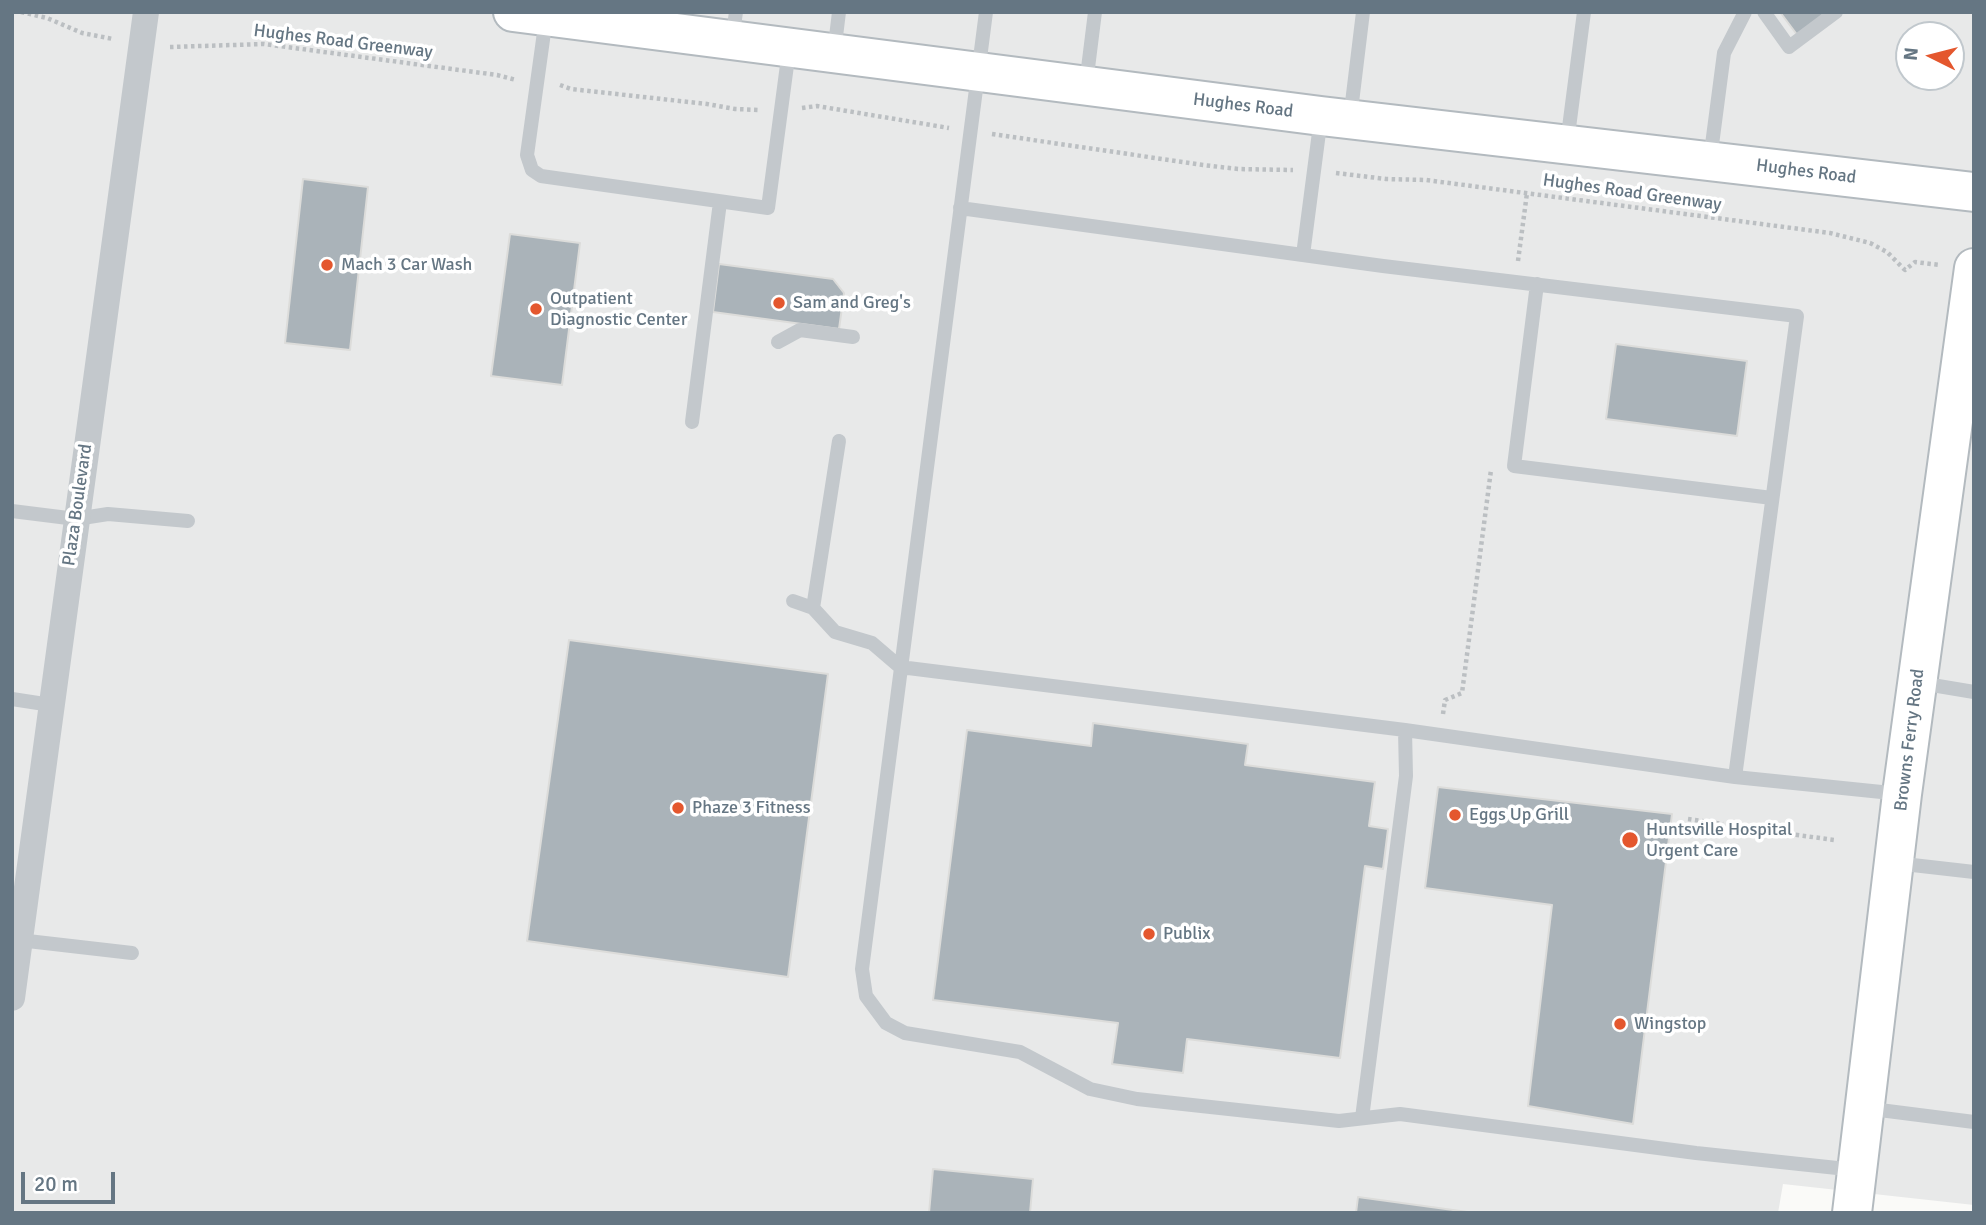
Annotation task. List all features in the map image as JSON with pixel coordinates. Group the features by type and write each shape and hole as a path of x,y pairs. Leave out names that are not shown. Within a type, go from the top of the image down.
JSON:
{"main road":[{"name":"Hughes Road","path":"529,14 734,27 789,48 834,54 1336,118 1974,192"},
{"name":"Browns Ferry Road","path":"1852,1213 1902,794 1974,268"}],"street":[{"name":"Plaza Boulevard","path":"12,998 146,12"}],"lane":[{"path":"834,54 839,12"},
{"path":"986,12 862,969 866,996 886,1023 905,1033 1020,1052 1090,1089 1137,1099 1339,1121 1400,1114 1696,1153 1857,1170"},
{"path":"1086,85 1095,12"},
{"path":"1303,255 1363,12"},
{"path":"1567,145 1584,12"},
{"path":"1710,161 1724,53 1745,12"},
{"path":"1766,13 1789,47 1836,12"},
{"path":"529,14 527,155 532,170 541,176 720,202 768,208 789,48"},
{"path":"692,422 720,202"},
{"path":"960,208 1303,255 1797,316 1735,777"},
{"path":"1537,284 1514,466 1772,498"},
{"path":"778,342 800,330 853,337"},
{"path":"813,608 839,441"},
{"path":"12,510 76,519 108,514 188,521"},
{"path":"793,601 813,608 835,632 872,643 900,667 1405,730 1735,777 1902,794"},
{"path":"1917,682 1974,692"},
{"path":"12,699 51,705"},
{"path":"1362,1118 1406,776 1405,730"},
{"path":"1895,863 1974,872"},
{"path":"19,940 132,953"},
{"path":"1863,1108 1974,1122"}],"path":[{"path":"21,12 101,37"},
{"name":"Hughes Road Greenway","path":"166,47 264,44 497,75 515,80"},
{"path":"559,85 571,89 752,110"},
{"path":"830,108 945,127"},
{"path":"999,135 1203,165 1281,170"},
{"name":"Hughes Road Greenway","path":"1344,173 1386,179 1426,180 1854,237 1887,252 1905,270 1915,262"},
{"path":"1518,262 1527,193"},
{"path":"1442,718 1445,700 1462,693 1492,460"},
{"path":"1688,819 1723,824"},
{"path":"1761,830 1834,840"}],"shaded area":[{"path":"12,12 1974,12 1974,1205 1783,1184 1778,1213 12,1213"}],"building":[{"path":"1780,12 1821,12 1824,16 1798,36"},
{"name":"Mach 3 Car Wash","path":"303,179 368,187 350,350 285,343"},
{"name":"Outpatient Diagnostic Center","path":"510,234 580,243 562,385 491,376"},
{"name":"Sam and Greg's","path":"719,264 833,279 844,293 839,329 713,312"},
{"path":"1616,344 1747,361 1737,436 1606,419"},
{"name":"Phaze 3 Fitness","path":"569,640 828,674 788,977 527,941"},
{"name":"Publix","path":"1093,723 1248,744 1245,765 1375,782 1369,826 1388,829 1383,869 1365,866 1340,1058 1187,1039 1183,1073 1112,1064 1118,1023 933,1000 967,730 1091,746"},
{"path":"1438,787 1672,814 1633,1124 1528,1106 1552,905 1425,888"},
{"path":"933,1169 1033,1179 1030,1213 929,1213"},
{"path":"1358,1197 1475,1213 1356,1213"}],"place":[{"name":"Mach 3 Car Wash","path":"327,265"},
{"name":"Sam and Greg's","path":"779,303"},
{"name":"Outpatient Diagnostic Center","path":"536,309"},
{"name":"Phaze 3 Fitness","path":"678,808"},
{"name":"Eggs Up Grill","path":"1455,815"},
{"name":"Huntsville Hospital Urgent Care","path":"1630,840"},
{"name":"Publix","path":"1149,934"},
{"name":"Wingstop","path":"1620,1024"}]}
